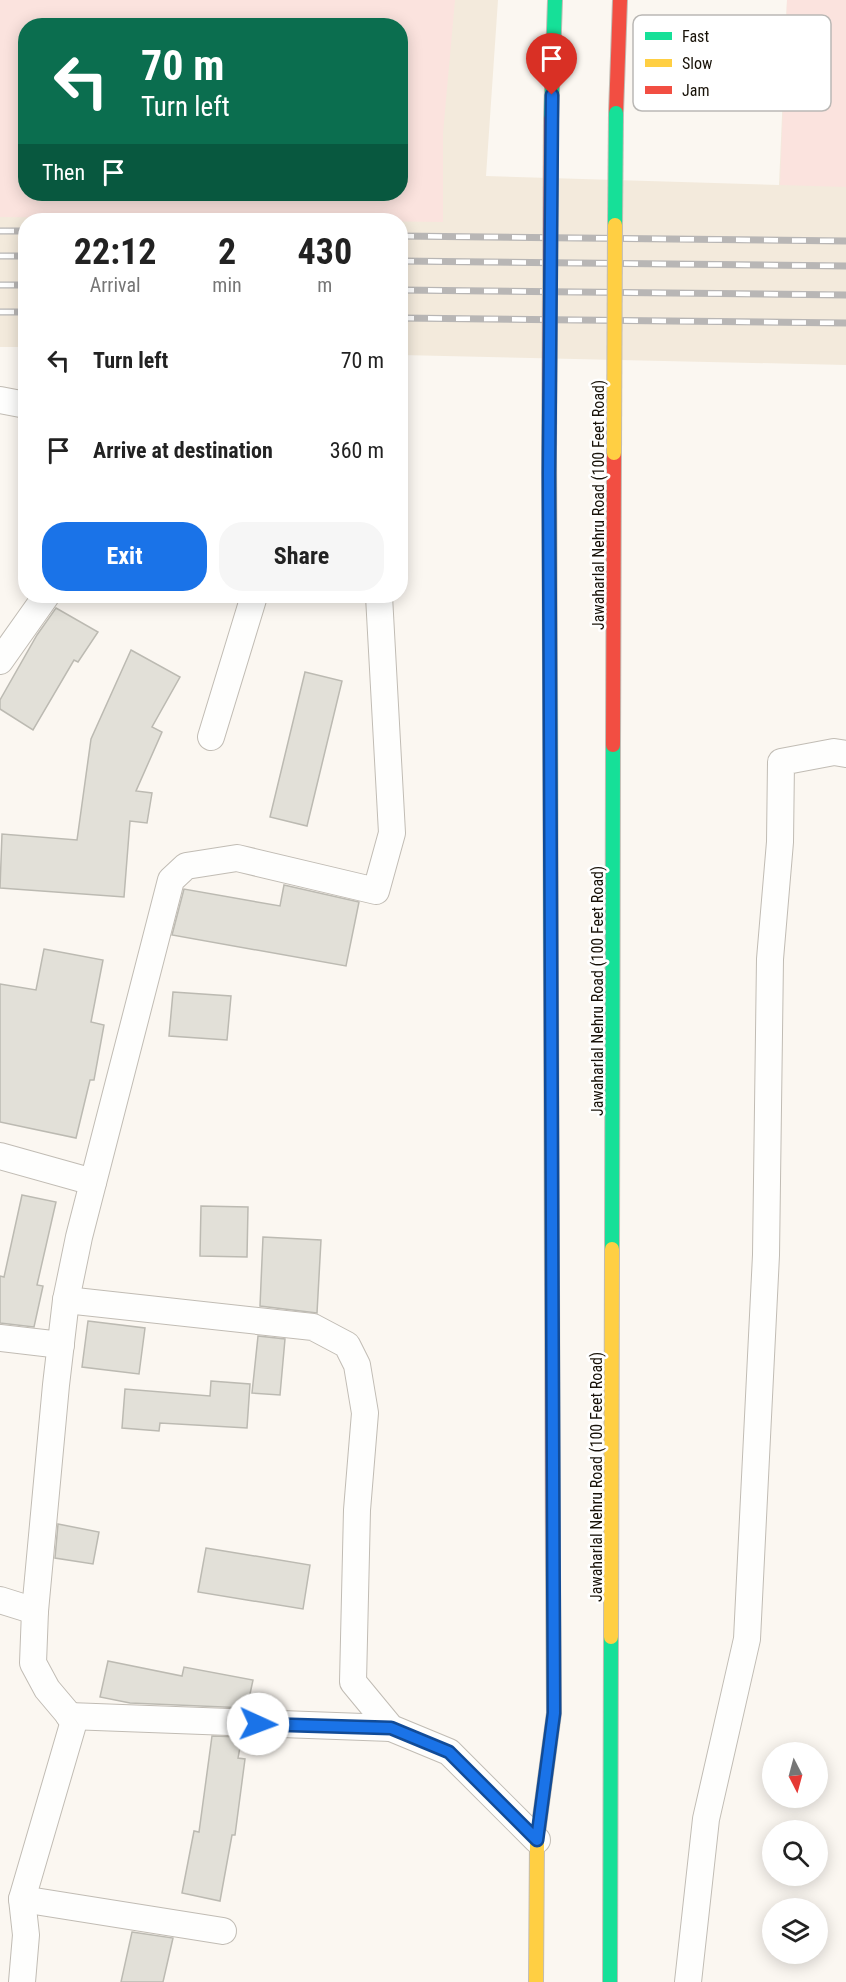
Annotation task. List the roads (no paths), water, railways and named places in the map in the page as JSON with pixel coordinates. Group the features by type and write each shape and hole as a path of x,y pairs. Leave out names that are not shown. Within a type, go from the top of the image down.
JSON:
{"main road":[{"path":"536,1982 537,1840 554,1713 549,451 551,119 555,0"},
{"name":"Jawaharlal Nehru Road (100 Feet Road)","path":"610,1982 614,453 616,114 620,0"}],"street":[{"path":"0,400 18,403"},
{"path":"0,661 41,603"},
{"path":"212,737 252,603"},
{"path":"22,1982 26,1935 22,1899 74,1721 47,1689 33,1663 35,1611 66,1300 93,1182 171,880 186,866 237,858 376,891 392,832 379,603"},
{"path":"688,1982 706,1819 747,1639 766,1256 770,959 780,842 781,762 834,752 846,754"},
{"path":"0,1156 93,1182"},
{"path":"66,1300 313,1327 347,1345 357,1365 365,1413 357,1510 354,1682 391,1728"},
{"path":"0,1338 61,1345"},
{"path":"0,1600 35,1611"},
{"path":"69,1716 391,1728 449,1752 537,1840"},
{"path":"22,1899 223,1931"}],"railway":[{"path":"0,231 18,231"},
{"path":"408,236 846,241"},
{"path":"0,256 18,256"},
{"path":"408,261 846,266"},
{"path":"0,285 18,285"},
{"path":"408,290 846,295"},
{"path":"0,312 18,312"},
{"path":"408,318 846,323"}]}
